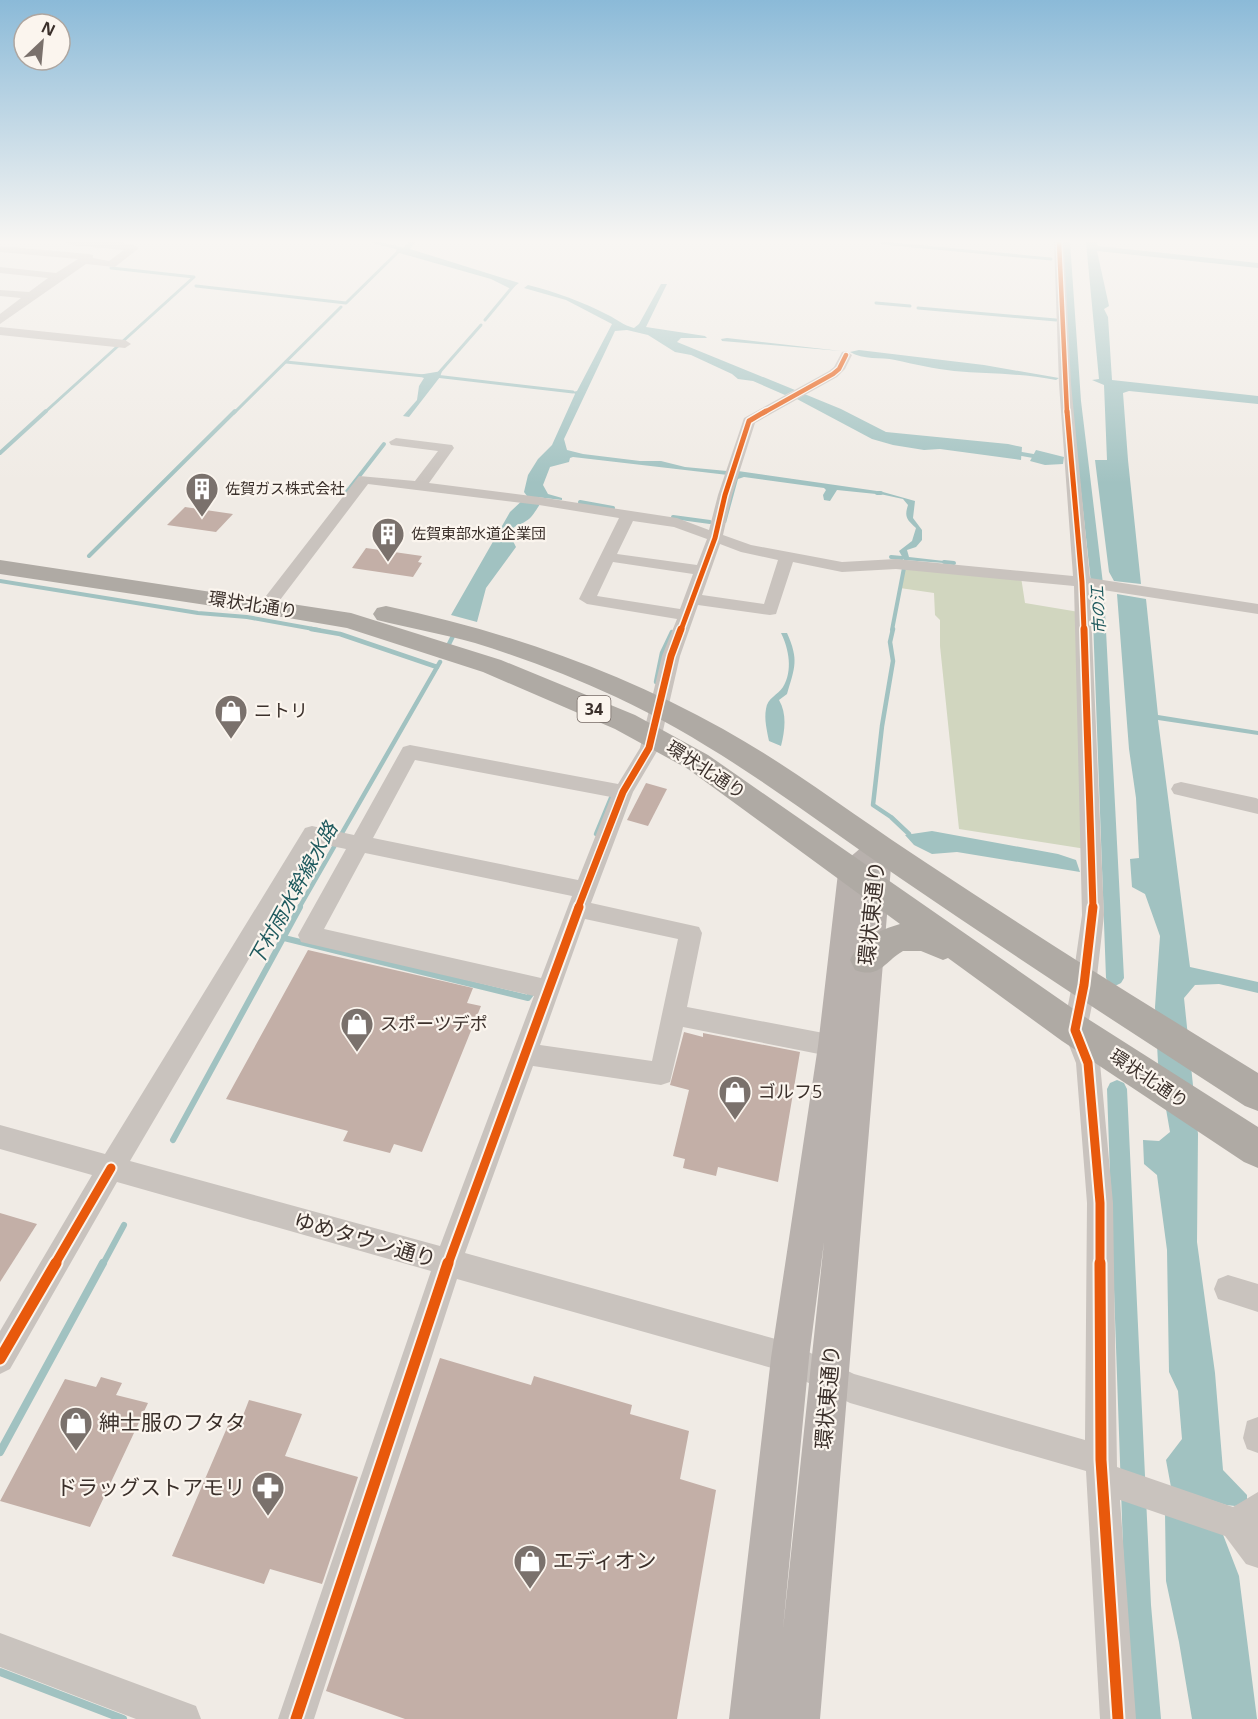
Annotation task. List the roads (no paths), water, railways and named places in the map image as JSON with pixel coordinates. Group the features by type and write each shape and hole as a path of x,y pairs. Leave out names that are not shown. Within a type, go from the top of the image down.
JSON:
{"highway":[{"name":"環状北通り","path":"0,555 392,615 467,632 562,663 657,706 758,762 879,848 1084,984 1258,1094"},
{"name":"環状北通り","path":"0,567 259,605 351,621 492,666 539,684 651,736 698,762 1075,1030 1258,1149"},
{"path":"867,960 882,944 904,936 920,936 942,945 1048,1022 1075,1030"}],"main road":[{"name":"環状東通り","path":"752,1719 789,1359 834,1046 864,881 879,848"},
{"name":"環状東通り","path":"798,1716 867,960 864,881"}],"street":[{"path":"1062,322 1065,384 1082,582 1093,915 1075,1030 1088,1063 1100,1203 1118,1719"},
{"path":"0,331 125,344"},
{"path":"0,345 16,333"},
{"path":"296,1719 448,1263 526,1054 539,988 617,791 649,748 657,706 666,684 671,656 685,609 697,571 715,538 749,421 833,374 839,369 846,355"},
{"path":"396,442 447,448 420,485"},
{"path":"274,596 364,479 531,500 677,523 747,549 842,567 921,565 1082,582 1258,609"},
{"path":"628,515 587,599 685,609 770,610 787,556"},
{"path":"608,556 697,571"},
{"path":"539,988 309,935 356,841 410,752 478,766 514,769 617,791"},
{"path":"1181,789 1249,803 1258,807"},
{"path":"0,1359 111,1168 212,1004 312,834 356,841 578,893 691,933 661,1074 526,1054"},
{"path":"675,1015 834,1046"},
{"name":"ゆめタウン通り","path":"0,1137 789,1359 850,1388 1109,1474 1160,1498 1242,1518"},
{"path":"1228,1289 1258,1298"},
{"path":"1258,1432 1258,1438"},
{"path":"1242,1518 1258,1552"},
{"path":"0,1650 183,1719"}],"water":[{"path":"609,322 621,322 634,328 639,324 648,322 646,327 705,336 707,338 681,338 677,342 795,390 785,395 753,381 738,379 691,355 675,352 648,335 627,330 615,331 564,439 567,450 583,454 640,461 661,461 685,467 727,471 728,475 573,457 569,462 550,467 543,485 548,494 562,498 562,500 536,497 540,504 534,514 512,529 518,533 513,541 516,547 486,588 477,622 451,615 510,512 527,496 524,492 528,475 538,459 552,445 575,394 573,392 577,391 612,324"},
{"path":"1094,322 1108,322 1112,380 1258,396 1258,404 1129,391 1123,393 1141,584 1114,581 1109,572 1095,460 1107,460 1104,385 1092,380 1099,379"},
{"path":"721,339 841,351 722,341"},
{"path":"859,350 984,365 1059,378 1056,380 947,370 855,355 850,352"},
{"path":"442,371 440,377 409,417 403,416 417,400 419,386 424,378 418,375"},
{"path":"802,393 841,409 886,432 1022,447 1021,460 940,449 924,450 872,439 795,398"},
{"path":"1036,450 1064,457 1063,464 1045,465 1030,461"},
{"path":"738,471 877,491 876,494 837,490 830,501 824,500 823,495 826,490 824,488 744,477 738,479 726,523 723,522"},
{"path":"883,492 915,501 913,518 922,530 922,540 916,547 907,550 909,557 944,561 944,563 904,560 899,551 912,541 916,528 907,518 908,505 903,499 880,494"},
{"path":"1117,594 1146,599 1158,715 1258,731 1258,735 1158,720 1190,967 1258,982 1258,993 1219,984 1195,985 1184,998 1198,1134 1197,1242 1215,1373 1223,1470 1247,1495 1247,1503 1235,1506 1171,1487 1166,1460 1182,1439 1178,1391 1169,1372 1167,1250 1157,1175 1144,1164 1143,1140 1159,1141 1170,1132 1158,1063 1155,1007 1160,936 1145,894 1132,887 1130,859 1139,858 1136,798 1129,749"},
{"path":"781,633 787,633 793,650 794,664 787,694 779,700 784,722 781,746 769,741 765,717 768,702 783,687 788,674 788,653"},
{"path":"932,831 1058,854 1076,860 1080,872 957,852 932,854 914,845 905,835"},
{"path":"1165,1512 1222,1532 1239,1576 1257,1719 1192,1719 1166,1581"}],"waterway":[{"path":"122,342 144,322"},
{"path":"234,413 326,322"},
{"name":"市の江","path":"1071,322 1076,401 1098,592 1115,978"},
{"path":"437,375 481,325"},
{"path":"44,413 118,346"},
{"path":"286,362 424,376"},
{"path":"435,376 573,392"},
{"path":"0,453 46,411"},
{"path":"89,556 235,411"},
{"path":"346,493 384,444"},
{"path":"1016,453 1039,457"},
{"path":"580,502 613,508"},
{"path":"673,517 710,522"},
{"path":"891,557 902,558"},
{"path":"944,562 954,563"},
{"path":"892,630 904,568"},
{"path":"0,581 198,613 247,617 319,630"},
{"path":"311,629 340,634 437,667"},
{"path":"893,629 890,642 893,661 882,726 873,805 891,817 909,834"},
{"path":"656,682 662,653 672,632"},
{"name":"下村雨水幹線水路","path":"449,644 453,636"},
{"name":"下村雨水幹線水路","path":"299,908 440,662"},
{"path":"596,834 613,793"},
{"name":"下村雨水幹線水路","path":"173,1140 300,907"},
{"path":"284,938 528,998 534,990"},
{"name":"市の江","path":"1117,1089 1138,1605 1147,1719"},
{"name":"下村雨水幹線水路","path":"103,1264 124,1225"},
{"name":"下村雨水幹線水路","path":"0,1452 103,1263"},
{"path":"0,1672 123,1719"}],"place":[{"name":"佐賀ガス株式会社","path":"202,518"},
{"name":"佐賀東部水道企業団","path":"388,563"},
{"name":"ニトリ","path":"231,740"},
{"name":"スポーツデポ","path":"357,1053"},
{"name":"ゴルフ5","path":"735,1121"},
{"name":"紳士服のフタタ","path":"76,1452"},
{"name":"ドラッグストアモリ","path":"268,1517"},
{"name":"エディオン","path":"530,1590"}]}
